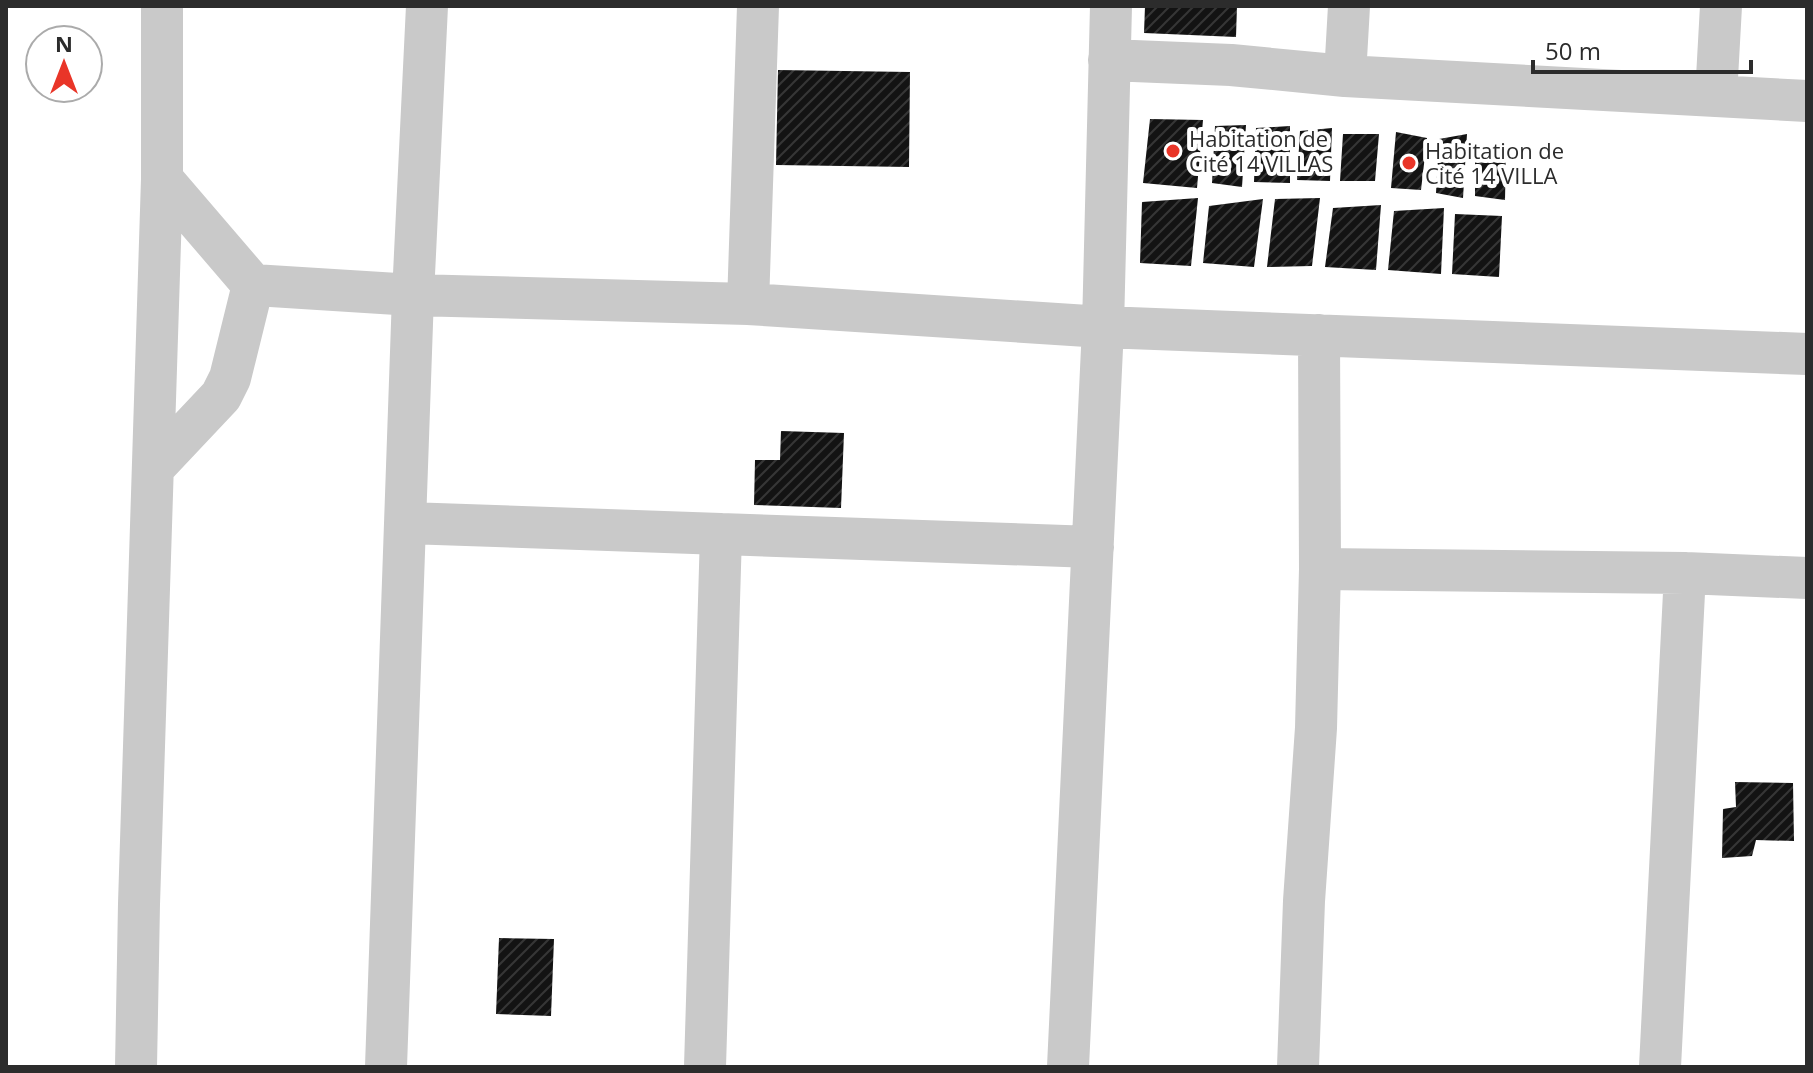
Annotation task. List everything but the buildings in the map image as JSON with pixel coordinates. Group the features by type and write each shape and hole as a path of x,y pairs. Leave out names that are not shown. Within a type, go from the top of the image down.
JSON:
{"street":[{"path":"136,1067 155,466 153,415 162,179 162,6"},
{"path":"386,1067 413,295 427,6"},
{"path":"748,304 758,6"},
{"path":"1068,1067 1103,327 1111,6"},
{"path":"1345,76 1349,6"},
{"path":"1716,96 1721,6"},
{"path":"1109,60 1807,101"},
{"path":"162,179 253,285 413,295 748,304 1103,327 1807,354"},
{"path":"155,466 221,396 230,378 253,285"},
{"path":"1298,1067 1304,901 1316,728 1320,569 1319,335"},
{"path":"407,523 1093,547"},
{"path":"705,1067 721,534"},
{"path":"1320,569 1685,573 1807,578"},
{"path":"1660,1067 1685,573"}],"place":[{"name":"Habitation de Cité 14 VILLAS","path":"1173,151"},
{"name":"Habitation de Cité 14 VILLA","path":"1409,163"}]}
